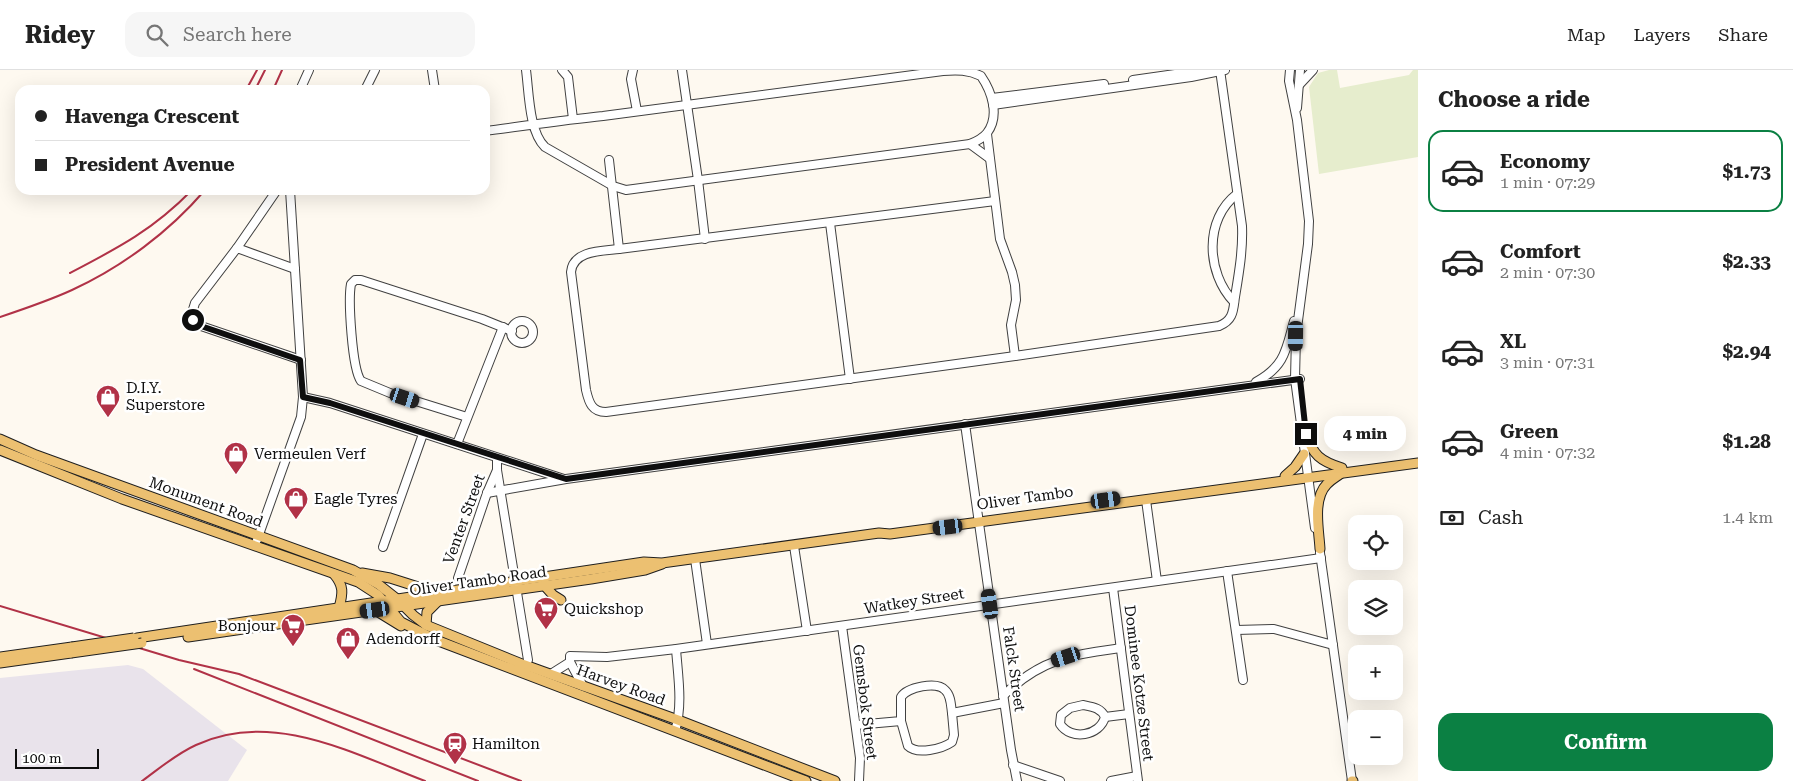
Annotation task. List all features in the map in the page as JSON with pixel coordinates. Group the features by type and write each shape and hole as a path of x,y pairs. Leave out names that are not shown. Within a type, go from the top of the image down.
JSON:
{"main road":[{"path":"1306,434 1310,445 1318,456 1342,470 1327,484 1320,496 1318,514 1320,553"},
{"name":"Monument Road","path":"0,439 365,586 386,605"},
{"name":"Monument Road","path":"0,450 122,499 256,541 333,562 360,572 400,602"},
{"path":"1285,476 1295,467 1304,454"},
{"name":"Oliver Tambo","path":"979,520 1146,500 1418,458"},
{"name":"Oliver Tambo","path":"1342,470 1418,463"},
{"name":"Oliver Tambo","path":"879,533 890,534 1285,476 1309,475"},
{"name":"Oliver Tambo Road","path":"140,641 338,608 386,605 644,562 662,563 695,559 879,533"},
{"name":"Oliver Tambo Road","path":"515,584 544,585 571,582 645,570 662,563"},
{"path":"360,572 390,578 438,596 427,612 426,625"},
{"path":"334,573 340,581 343,590 338,608"},
{"path":"544,585 553,595 561,600 571,582"},
{"name":"Harvey Road","path":"400,602 426,625 472,649 675,731 806,781"},
{"name":"Oliver Tambo Road","path":"0,657 72,650 375,610 386,605"},
{"name":"Harvey Road","path":"386,605 396,618 404,624 436,640 472,649"},
{"path":"375,610 399,626 436,640"},
{"name":"Oliver Tambo Road","path":"0,664 72,650"},
{"name":"Harvey Road","path":"524,669 551,674 678,720 835,781"}],"street":[{"path":"302,85 309,70"},
{"path":"368,85 375,70"},
{"path":"432,70 434,85"},
{"path":"526,70 533,124 538,140 545,147 613,186 626,190 970,144 986,134"},
{"path":"562,70 568,77 573,119"},
{"path":"633,70 631,79 637,111"},
{"path":"682,70 705,238"},
{"path":"490,129 943,71 963,70 981,73 993,102 992,119 986,134 1000,239 1012,272 1016,300 1011,325 1015,356"},
{"path":"993,102 1203,70"},
{"path":"993,102 1191,78 1222,70 1242,226 1242,254 1234,302 1229,319 1219,326 606,412 597,411 591,405 586,390 572,267 573,263 583,255 994,201"},
{"path":"1290,70 1290,86 1297,120 1309,221 1308,244 1296,336 1296,368 1352,781"},
{"path":"1297,120 1300,70"},
{"path":"1298,85 1313,70"},
{"path":"603,116 604,125"},
{"path":"970,144 989,158"},
{"path":"609,160 619,249"},
{"path":"1234,302 1227,294 1218,276 1212,246 1220,214 1229,200 1238,194"},
{"path":"274,195 194,306 191,313 193,320 201,326 300,360"},
{"path":"256,541 301,417 303,397 290,195"},
{"path":"830,223 850,378"},
{"path":"237,248 295,268"},
{"path":"467,417 390,393 361,381 356,369 351,284 355,280 361,280 512,331"},
{"path":"1252,384 1272,372 1282,359 1301,298"},
{"path":"457,444 503,327"},
{"path":"487,493 566,479 1298,379"},
{"path":"1298,379 1304,454 1309,475"},
{"path":"303,397 330,403 566,479"},
{"name":"Falck Street","path":"965,424 1017,781"},
{"path":"383,547 423,434"},
{"path":"497,458 497,470 528,660 524,669"},
{"name":"Venter Street","path":"458,578 487,493 497,470"},
{"path":"1146,500 1156,582"},
{"path":"794,546 807,631"},
{"name":"Watkey Street","path":"570,659 676,649 1156,582 1227,571 1320,553"},
{"path":"695,559 707,644"},
{"path":"1227,571 1243,680"},
{"name":"Dominee Kotze Street","path":"1113,588 1138,779"},
{"name":"Gemsbok Street","path":"842,626 860,758 859,781"},
{"path":"1236,630 1274,629 1333,645"},
{"path":"952,713 1004,699 1023,678 1051,662 1083,654 1121,648"},
{"path":"675,731 679,702 676,649"},
{"path":"551,674 570,659 583,686"},
{"path":"935,685 944,688 949,696 952,713 954,735 952,742 945,746 921,750 911,749 908,746 902,721 901,697 908,689 935,685"},
{"path":"1083,705 1099,709 1105,717 1104,722 1096,730 1078,735 1063,729 1060,719 1064,711 1083,705"},
{"path":"1105,717 1129,714"},
{"path":"856,725 902,721"},
{"path":"1014,767 1060,781"},
{"name":"Falck Street","path":"1012,781 1014,767"},
{"path":"1111,781 1138,779"}],"shaded area":[{"path":"128,665 143,669 247,750 228,781 0,781 0,678"}],"green space":[{"path":"1337,70 1340,88 1409,75 1413,70 1418,70 1418,157 1319,174 1309,87 1318,73"}],"railway":[{"path":"249,85 257,70"},
{"path":"258,85 265,70"},
{"path":"275,85 282,70"},
{"path":"70,273 134,237 163,216 187,195"},
{"path":"0,317 63,294 109,271 160,234 200,195"},
{"path":"0,606 179,660 239,674 521,781"},
{"path":"194,669 478,781"},
{"path":"142,781 175,757 196,745 225,735 254,732 283,733 312,739 341,748 425,781"}],"place":[{"name":"D.I.Y. Superstore","path":"108,418"},
{"name":"Vermeulen Verf","path":"236,475"},
{"name":"Eagle Tyres","path":"296,520"},
{"name":"Quickshop","path":"546,630"},
{"name":"Bonjour","path":"293,647"},
{"name":"Adendorff","path":"348,660"},
{"name":"Hamilton","path":"455,765"}],"route":[{"path":"193,320 198,325 300,360 303,397 324,401 566,479 1252,384 1300,379 1306,434"}]}
